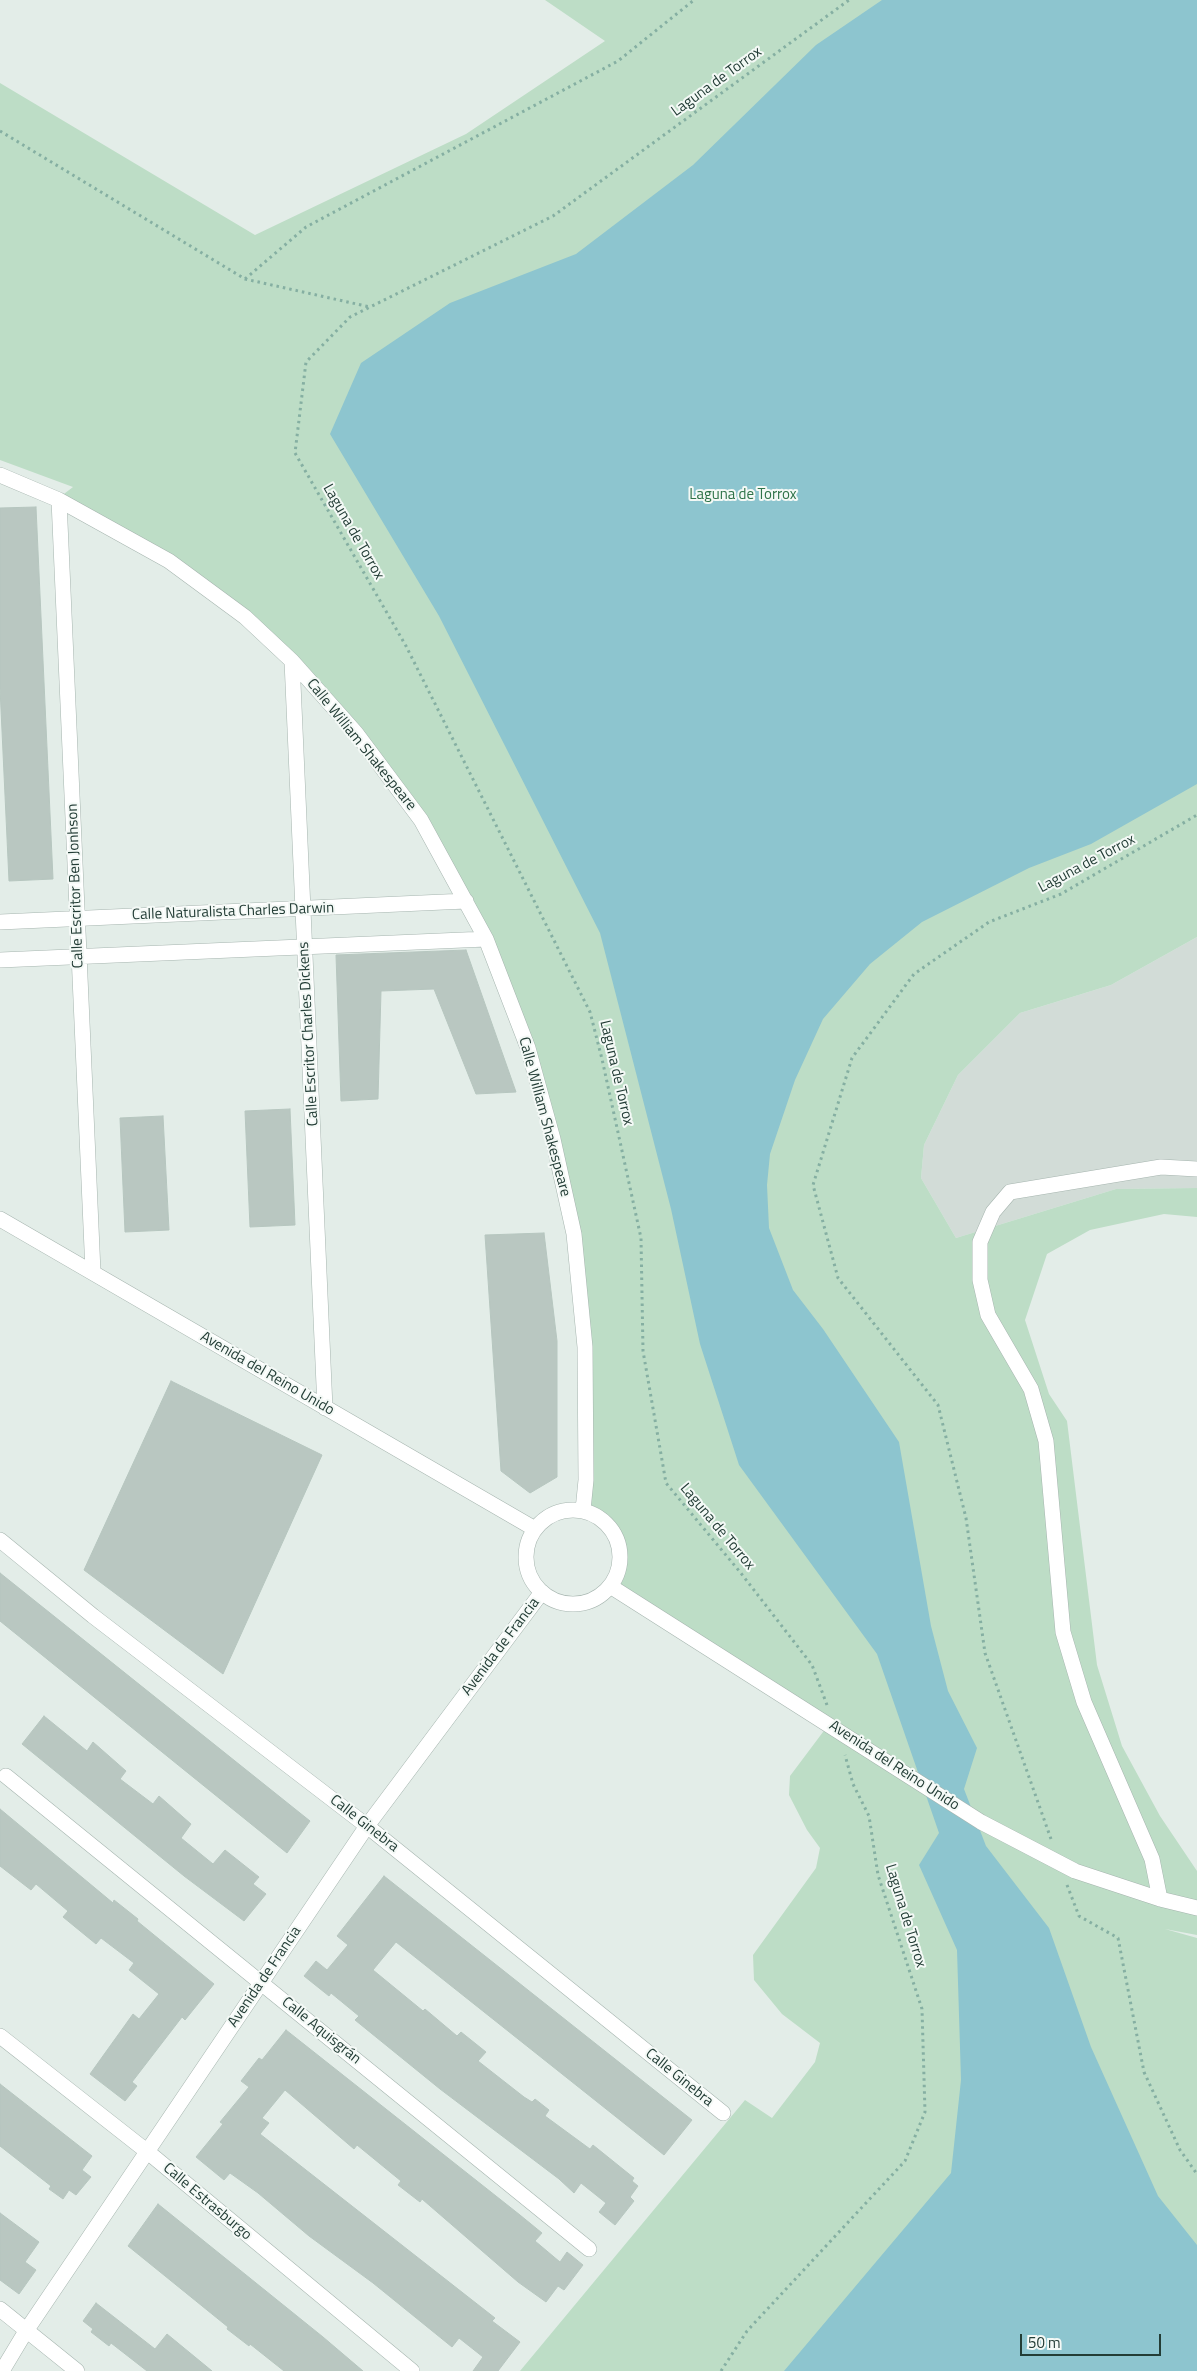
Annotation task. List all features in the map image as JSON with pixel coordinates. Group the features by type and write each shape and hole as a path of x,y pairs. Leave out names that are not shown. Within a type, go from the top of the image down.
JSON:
{"street":[{"name":"Calle William Shakespeare","path":"0,475 59,500 168,561 245,617 292,661 356,733 421,820 486,939 528,1048 553,1139 574,1234 585,1347 586,1480 583,1510"},
{"name":"Calle Escritor Ben Jonhson","path":"59,500 93,1272"},
{"name":"Calle Escritor Charles Dickens","path":"292,661 325,1408"},
{"name":"Calle Naturalista Charles Darwin","path":"0,922 466,901"},
{"path":"0,960 486,939"},
{"path":"1160,1899 1152,1859 1084,1702 1063,1632 1046,1442 1030,1389 988,1315 980,1280 980,1242 993,1212 1010,1192 1160,1167 1197,1168"},
{"name":"Avenida del Reino Unido","path":"0,1219 535,1529"},
{"path":"583,1510 598,1516 610,1527 618,1541 620,1556 618,1572 610,1586 599,1596 577,1603 555,1600 542,1592 533,1582 528,1569 526,1555 529,1541 535,1529 544,1519 556,1512 583,1510"},
{"name":"Calle Ginebra","path":"0,1540 93,1616 367,1826 723,2113"},
{"name":"Avenida del Reino Unido","path":"610,1586 981,1822 1075,1871 1160,1899 1197,1908"},
{"name":"Avenida de Francia","path":"2,2371 26,2331 367,1826 542,1592"},
{"name":"Calle Aquisgrán","path":"6,1776 588,2249"},
{"name":"Calle Estrasburgo","path":"0,2036 148,2153 412,2371"},
{"path":"0,2310 77,2371"}],"path":[{"path":"245,279 306,228 618,61 694,0"},
{"name":"Laguna de Torrox","path":"721,2371 747,2331 905,2161 925,2112 922,2009 878,1875 869,1816 853,1784 837,1730 812,1665 740,1572 666,1484 643,1351 641,1238 590,1012 406,646 295,453 306,362 350,317 553,216 849,0"},
{"path":"0,131 245,279 371,307"},
{"name":"Laguna de Torrox","path":"1197,815 1061,894 989,922 914,974 852,1058 813,1185 838,1278 938,1405 966,1518 985,1653 1079,1916 1118,1938 1144,2072 1180,2150 1197,2174"}],"shaded area":[{"path":"1197,937 1197,1188 1116,1189 956,1238 921,1178 924,1145 958,1075 1020,1013 1111,985"}],"green space":[{"name":"Laguna de Torrox","path":"545,0 1197,0 1197,937 1111,985 1020,1013 958,1075 924,1145 921,1178 956,1238 1116,1189 1197,1188 1197,1217 1164,1214 1090,1230 1047,1254 1025,1320 1049,1394 1067,1421 1097,1665 1122,1746 1160,1816 1197,1871 1197,1935 1165,1929 1197,1938 1197,2371 520,2371 745,2100 772,2118 815,2062 820,2043 782,2014 754,1980 753,1955 816,1868 820,1848 807,1830 789,1795 790,1776 826,1728 612,1587 618,1573 616,1545 603,1524 582,1506 591,1428 572,1235 531,1063 487,942 417,820 297,662 166,560 56,500 73,487 0,460 0,83 255,235 466,134 605,41"}],"water":[{"name":"Laguna de Torrox","path":"882,0 1197,0 1197,784 1091,844 1029,868 922,922 870,964 823,1019 795,1080 770,1154 767,1185 769,1228 793,1290 823,1329 899,1442 931,1626 948,1691 977,1748 964,1789 986,1846 1049,1928 1091,2047 1158,2196 1197,2245 1197,2371 784,2371 951,2173 961,2080 957,1950 919,1865 939,1833 877,1654 739,1465 700,1344 671,1209 600,933 439,616 330,434 361,363 450,303 576,254 693,165 816,45"}],"building":[{"path":"36,507 53,879 9,881 0,688 0,508"},
{"path":"466,950 516,1092 476,1094 434,989 381,991 378,1099 341,1101 336,955"},
{"path":"290,1109 295,1225 250,1227 245,1111"},
{"path":"163,1116 169,1230 125,1232 120,1118"},
{"path":"544,1233 557,1341 557,1477 530,1493 501,1471 485,1235"},
{"path":"171,1381 322,1455 223,1674 84,1570"},
{"path":"0,1573 310,1821 287,1853 0,1621"},
{"path":"44,1716 87,1751 93,1742 126,1771 120,1779 153,1804 159,1796 191,1824 181,1838 213,1864 225,1850 259,1877 253,1884 266,1894 244,1921 184,1876 22,1744"},
{"path":"0,1809 113,1903 114,1900 138,1919 137,1921 214,1984 185,2020 182,2017 132,2082 137,2086 125,2101 90,2074 133,2014 139,2019 159,1994 129,1970 134,1963 101,1938 96,1944 63,1917 68,1911 36,1884 31,1890 0,1866"},
{"path":"384,1876 692,2120 664,2155 396,1942 373,1970 457,2036 461,2032 486,2052 478,2061 524,2097 532,2102 535,2099 549,2110 545,2116 590,2149 593,2145 634,2178 632,2181 638,2186 630,2197 634,2201 615,2225 599,2212 606,2203 581,2183 574,2193 559,2179 440,2089 355,2020 359,2016 331,1993 329,1996 304,1976 316,1961 327,1970 348,1945 337,1936"},
{"path":"286,2030 542,2233 535,2241 560,2262 567,2252 583,2265 564,2290 558,2286 546,2302 518,2282 422,2199 420,2202 398,2185 401,2181 357,2145 354,2149 285,2090 262,2118 269,2123 260,2134 495,2318 492,2321 520,2342 498,2371 473,2371 483,2357 459,2338 452,2347 373,2283 309,2236 258,2193 230,2173 224,2180 196,2157 223,2124 220,2122 249,2087 241,2081 259,2058 262,2060"},
{"path":"0,2084 92,2156 82,2170 91,2177 76,2195 69,2190 63,2199 49,2189 51,2186 0,2146"},
{"path":"158,2204 363,2371 284,2371 250,2344 249,2346 227,2329 228,2327 128,2246"},
{"path":"0,2213 39,2242 25,2262 36,2270 19,2294 0,2280"},
{"path":"96,2303 155,2349 167,2334 212,2371 147,2371 111,2343 109,2346 91,2332 93,2329 83,2321"}]}
